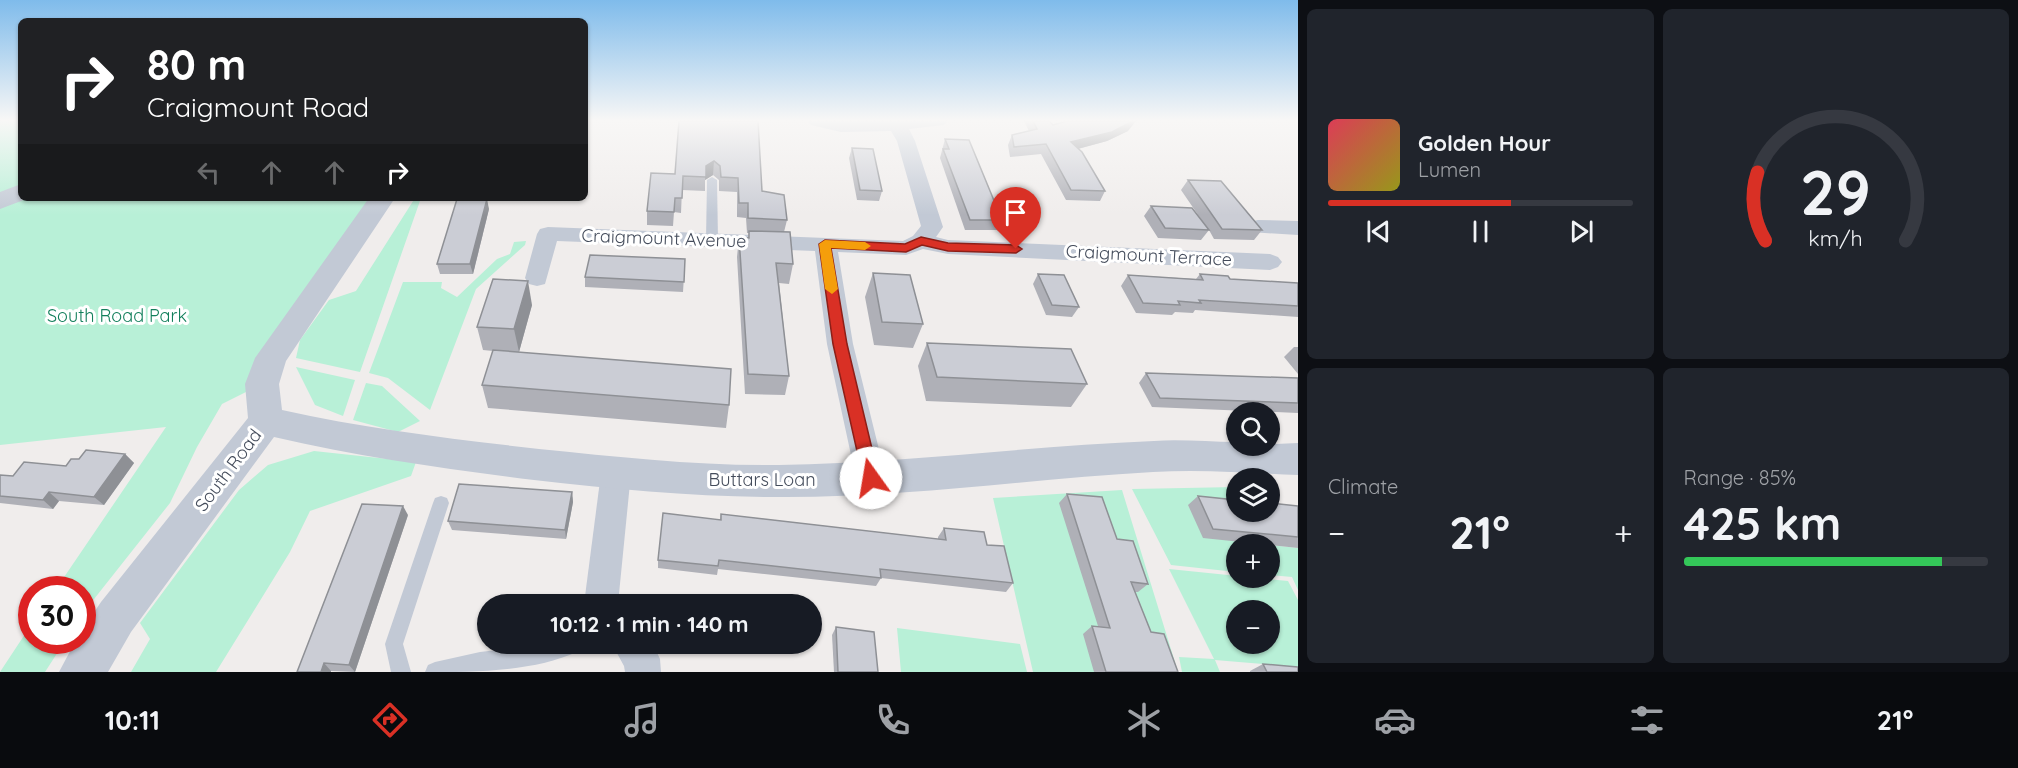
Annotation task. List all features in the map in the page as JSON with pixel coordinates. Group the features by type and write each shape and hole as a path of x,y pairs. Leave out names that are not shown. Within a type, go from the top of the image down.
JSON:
{"street":[{"path":"909,152 932,227 921,241"},
{"path":"0,201 18,193"},
{"name":"South Road","path":"82,672 116,617 266,421 262,384 271,358 380,201"},
{"path":"1258,227 1290,228 1298,246"},
{"name":"Craigmount Avenue","path":"537,278 548,234 906,248 921,241"},
{"name":"Craigmount Terrace","path":"921,241 948,247 1270,262"},
{"path":"825,244 840,344 871,478"},
{"name":"Buttars Loan","path":"266,421 341,438 420,451 616,473 743,480 871,478 1113,457 1239,456 1298,459"},
{"path":"602,594 616,473"},
{"path":"638,654 642,659 643,672"}],"lane":[{"path":"712,180 712,240"},
{"path":"402,672 394,644 441,503"},
{"path":"435,672 480,662 541,654"}],"green space":[{"name":"South Road Park","path":"0,152 18,152 18,201 380,201 262,384 222,404 197,447 170,503 96,597 96,576 65,576 166,427 0,445"},
{"path":"413,201 420,201 360,372 296,358 300,340 329,300 356,291"},
{"path":"526,241 525,245 476,289 430,410 388,378 369,373 403,282 442,282 441,288 457,297 497,259 510,254 514,242"},
{"path":"296,367 355,380 343,416 315,405"},
{"path":"366,383 382,386 420,421 398,432 353,420"},
{"path":"314,451 416,462 411,476 310,511 290,552 216,672 131,672 150,639 140,623 239,490 268,465"},
{"path":"1226,487 1226,509 1188,506 1246,534 1226,534 1226,571 1171,565 1132,489"},
{"path":"1122,490 1178,672 1164,672 1121,590 1138,592 1124,550 1100,636 1095,672 1033,672 993,498"},
{"path":"1280,546 1298,548 1298,590 1292,577 1280,576"},
{"path":"1169,569 1226,575 1226,588 1280,588 1280,580 1288,581 1298,600 1298,667 1215,660 1220,672 1182,672 1179,657 1214,659"},
{"path":"897,628 1020,644 1027,672 901,672"},
{"path":"18,645 18,654 57,654 45,672 0,672"}],"building":[{"path":"677,152 760,152 762,191 784,195 787,220 748,218 748,203 739,203 738,178 721,177 720,166 714,161 706,166 706,177 683,176 682,198 675,198 674,212 647,211 651,173 675,174"},
{"path":"853,152 874,152 882,191 860,190"},
{"path":"944,152 974,152 1002,220 970,220"},
{"path":"1051,152 1082,152 1105,191 1071,190"},
{"path":"1188,180 1221,181 1262,230 1222,229"},
{"path":"456,201 486,201 470,264 437,264"},
{"path":"1151,206 1192,208 1209,230 1165,228"},
{"path":"749,231 790,232 793,264 776,263 789,376 748,374 739,237 749,238"},
{"path":"590,255 685,259 684,282 585,277"},
{"path":"873,273 910,275 923,324 882,322"},
{"path":"1038,274 1064,275 1079,307 1052,305"},
{"path":"1200,274 1228,276 1230,279 1298,283 1298,306 1199,300 1201,303 1178,301 1180,305 1143,303 1128,275 1203,280"},
{"path":"493,279 528,281 514,329 477,327"},
{"path":"927,343 1071,349 1087,384 937,377"},
{"path":"493,350 731,369 729,405 482,385"},
{"path":"1146,373 1298,378 1298,403 1160,398"},
{"path":"86,450 125,454 94,497 49,492 43,500 0,496 0,475 13,476 24,462 66,466 71,459 79,459"},
{"path":"459,484 572,492 565,530 448,521"},
{"path":"1067,494 1102,497 1117,539 1133,541 1148,584 1131,582 1151,632 1164,634 1178,672 1106,672 1092,626 1110,628"},
{"path":"1198,496 1226,499 1226,522 1280,522 1280,504 1298,506 1298,537 1213,529"},
{"path":"362,504 403,506 349,665 324,663 321,672 297,672"},
{"path":"663,513 721,520 721,514 946,540 944,528 984,532 987,545 1004,546 1013,583 880,569 881,578 719,560 718,566 658,560"},
{"path":"836,627 874,632 878,672 838,672"},
{"path":"1263,664 1298,667 1298,672 1267,672"}],"slow traffic":[{"path":"832,289 825,244 865,246"}],"route":[{"path":"871,478 840,344 825,244 906,248 921,241 948,247 1016,249"}]}
